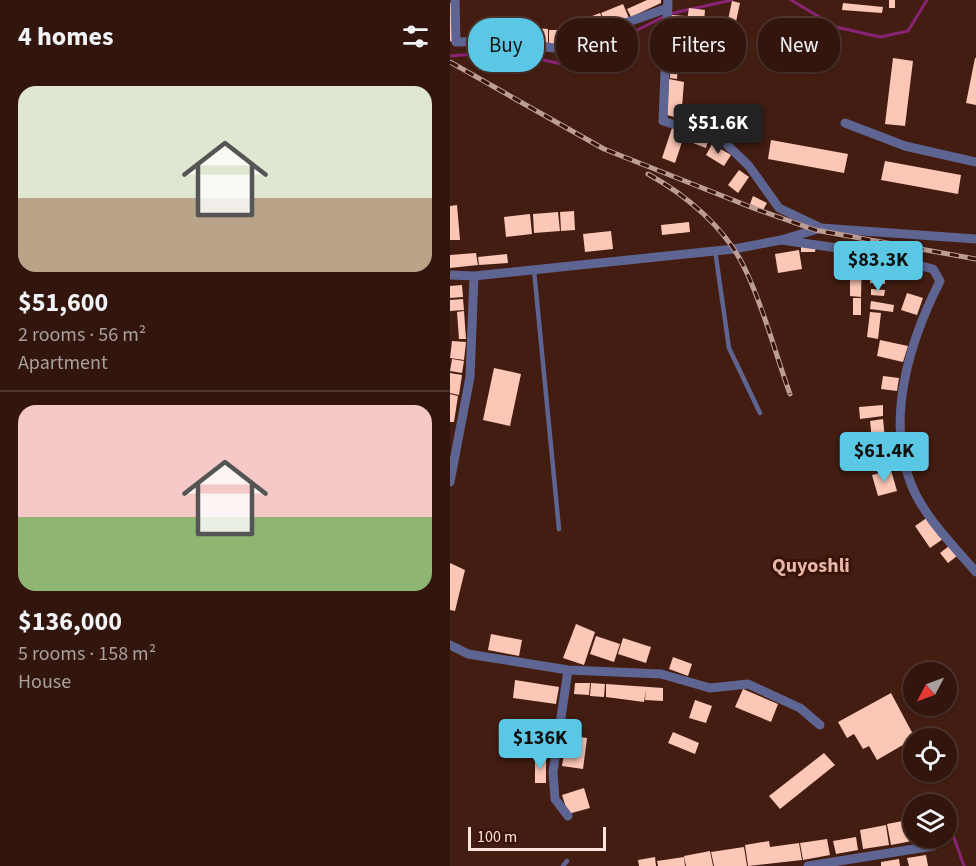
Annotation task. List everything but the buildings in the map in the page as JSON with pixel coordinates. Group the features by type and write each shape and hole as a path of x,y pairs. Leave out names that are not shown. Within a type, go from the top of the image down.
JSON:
{"street":[{"path":"455,0 456,42 504,40 554,48 668,4 663,120 721,139 749,166 779,208 821,228"},
{"path":"845,123 905,146 976,162"},
{"path":"450,275 474,276 715,250 781,240 821,228 976,238"},
{"path":"781,240 866,252 933,269 940,281 923,315 905,375 900,438 911,484 940,531 976,572"},
{"path":"450,482 470,378 474,276"},
{"path":"450,645 468,654 568,670 661,674 710,688 748,684 800,708 820,725"},
{"path":"568,670 553,772 555,799 568,816"},
{"path":"808,866 920,848"}],"lane":[{"path":"715,250 729,348 760,413"},
{"path":"534,270 559,529"}],"waterway":[{"path":"450,56 502,52 568,65 669,14 732,0"},
{"path":"791,0 836,27 880,37 908,31 927,0"},
{"path":"957,846 964,866"}],"railway":[{"path":"450,62 604,149 753,208 815,230 976,259"},
{"path":"648,174 677,192 704,214 737,254 758,299 790,394"}],"district":[{"name":"Quyoshli","path":"811,565"}]}
